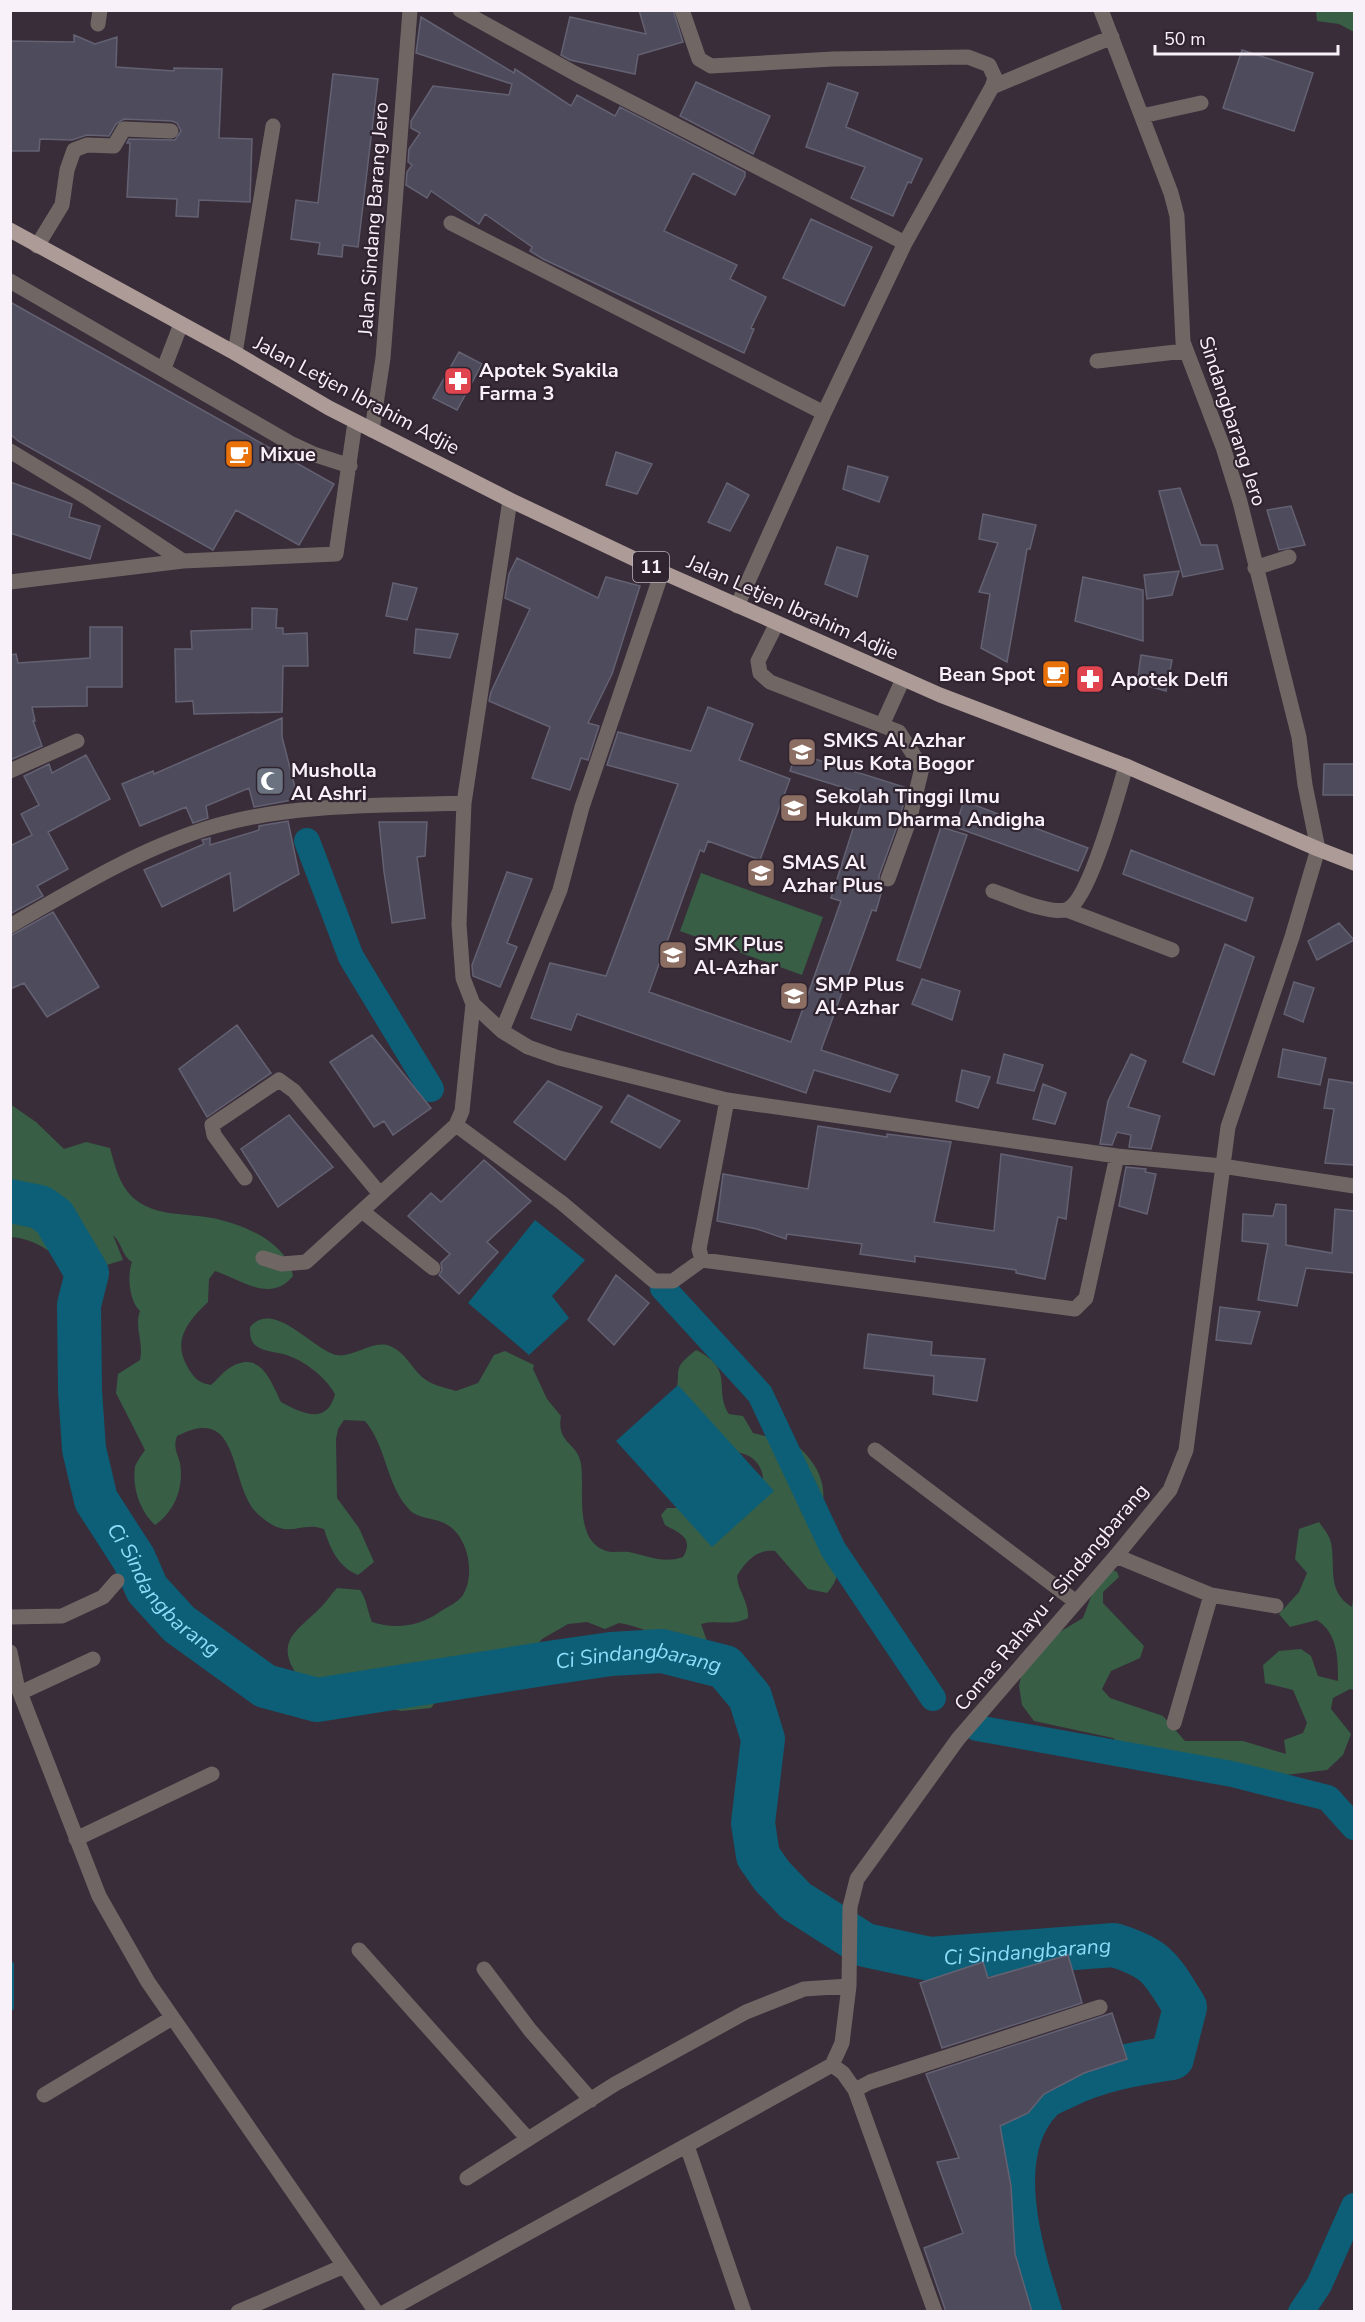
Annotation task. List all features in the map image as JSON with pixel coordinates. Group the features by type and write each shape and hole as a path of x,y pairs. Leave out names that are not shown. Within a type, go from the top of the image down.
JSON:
{"main road":[{"name":"Jalan Letjen Ibrahim Adjie","path":"10,230 356,422 510,500 662,572 903,679 1126,766 1318,849 1354,862"}],"street":[{"name":"Jalan Sindang Barang Jero","path":"372,430 383,358 410,10"},
{"path":"460,10 576,74 905,243"},
{"path":"682,10 699,59 711,66 833,59 968,57 990,65 995,78 905,243 824,413 737,606"},
{"name":"Sindangbarang Jero","path":"1101,10 1171,193 1177,216 1180,313 1185,351 1223,447 1240,502 1299,737 1305,785 1318,849"},
{"path":"992,87 1112,37"},
{"path":"1142,116 1201,103"},
{"path":"235,353 273,126"},
{"path":"38,246 62,205 67,170 74,150 87,145 114,146 124,129 171,131"},
{"path":"451,223 824,413"},
{"path":"10,280 303,450 350,466"},
{"path":"164,368 181,324"},
{"path":"1097,361 1185,351"},
{"path":"10,582 183,561 336,554 356,422"},
{"path":"10,451 86,497 183,561"},
{"path":"510,500 464,803 459,924 463,978 473,1004 502,1031 528,1047 559,1058 727,1100 1117,1156 1222,1166 1354,1186"},
{"path":"1255,568 1289,557"},
{"path":"502,1031 560,890 582,807 662,572"},
{"path":"777,623 758,661 760,673 770,682 883,723 899,732 920,765 922,772 909,821 888,879"},
{"path":"883,723 903,679"},
{"path":"10,771 77,741"},
{"path":"1067,910 1080,900 1089,880 1126,766"},
{"path":"10,927 148,850 217,825 262,815 300,811 464,803"},
{"name":"Comas Rahayu - Sindangbarang","path":"832,2065 842,2043 849,1986 850,1907 857,1879 958,1739 1170,1490 1186,1449 1228,1127 1292,937 1318,849"},
{"path":"993,891 1048,910 1067,910 1172,950"},
{"path":"263,1258 282,1264 306,1262 456,1125 462,1111 473,1004"},
{"path":"245,1178 214,1135 212,1125 279,1080 294,1091 380,1194"},
{"path":"702,1260 699,1249 727,1100"},
{"path":"456,1125 562,1203 654,1281 674,1281 702,1260 1075,1309 1086,1298 1117,1156"},
{"path":"362,1211 433,1269"},
{"path":"875,1449 1076,1602"},
{"path":"1116,1556 1211,1595 1276,1606"},
{"path":"10,1617 63,1616 103,1597 117,1581"},
{"path":"1174,1724 1211,1595"},
{"path":"10,1653 16,1688 99,1896 148,1982 376,2312"},
{"path":"16,1688 93,1659"},
{"path":"76,1839 212,1774"},
{"path":"359,1950 528,2139"},
{"path":"484,1969 530,2030 591,2100"},
{"path":"467,2178 591,2100 746,2012 804,1989 849,1986"},
{"path":"855,2090 870,2082 1100,2007"},
{"path":"44,2095 172,2018"},
{"path":"385,2312 832,2065 843,2073 855,2090 935,2312"},
{"path":"687,2146 744,2312"},
{"path":"238,2312 344,2266"}],"green space":[{"path":"1316,11 1354,11 1354,32 1339,24 1317,21"},
{"path":"701,873 823,917 802,975 680,931"},
{"path":"10,1104 36,1122 64,1149 86,1142 110,1148 122,1183 130,1195 145,1205 163,1212 212,1218 237,1225 262,1236 282,1253 293,1276 275,1288 255,1287 215,1271 209,1279 208,1302 189,1323 181,1348 187,1366 199,1381 211,1385 228,1369 239,1363 248,1362 255,1364 268,1376 281,1402 305,1413 320,1413 326,1410 335,1394 319,1375 298,1360 261,1349 253,1343 250,1327 259,1320 269,1319 280,1321 291,1327 333,1354 347,1355 375,1345 390,1346 400,1352 426,1380 456,1391 478,1383 494,1355 505,1351 534,1365 533,1369 547,1399 561,1416 560,1425 564,1438 576,1451 581,1464 585,1525 596,1545 609,1552 629,1552 669,1560 683,1557 687,1545 684,1537 665,1525 661,1515 667,1508 677,1508 728,1529 737,1524 753,1508 762,1487 763,1477 760,1467 752,1458 716,1443 675,1395 678,1371 682,1362 696,1350 708,1357 720,1372 723,1396 729,1414 743,1416 753,1433 765,1436 775,1433 785,1438 803,1451 816,1469 821,1479 823,1501 815,1527 817,1537 836,1566 837,1574 834,1582 827,1593 808,1589 775,1551 763,1552 748,1561 737,1576 747,1607 748,1618 730,1623 701,1624 708,1644 699,1650 685,1652 655,1634 619,1623 605,1629 587,1622 568,1624 542,1639 529,1656 520,1661 475,1664 456,1674 431,1708 401,1711 392,1709 341,1687 296,1673 290,1661 289,1642 299,1627 322,1606 337,1588 360,1590 372,1622 390,1626 417,1623 456,1602 463,1595 469,1576 464,1545 452,1528 444,1523 419,1516 407,1507 395,1487 377,1441 365,1421 344,1420 338,1429 336,1439 337,1498 359,1528 374,1562 358,1575 340,1562 332,1550 324,1529 279,1528 260,1516 250,1503 224,1439 214,1430 198,1428 177,1436 175,1446 180,1463 181,1481 173,1506 155,1525 141,1506 136,1491 134,1475 136,1465 145,1450 116,1393 118,1374 140,1360 141,1353 138,1323 140,1311 133,1301 130,1288 132,1262 113,1235 123,1260 77,1274 38,1245 21,1238 11,1237"},
{"path":"1319,1522 1330,1540 1338,1594 1352,1607 1354,1590 1354,1690 1350,1689 1333,1698 1331,1709 1351,1734 1343,1755 1327,1770 1227,1782 1192,1778 1128,1752 1113,1738 1034,1721 1022,1705 1019,1686 1025,1657 1033,1648 1083,1618 1098,1578 1111,1569 1117,1572 1119,1577 1103,1592 1103,1603 1144,1646 1140,1658 1111,1671 1102,1689 1110,1698 1163,1716 1185,1741 1243,1741 1286,1754 1284,1740 1303,1733 1307,1723 1293,1690 1265,1683 1263,1665 1279,1651 1301,1649 1311,1656 1318,1676 1338,1681 1338,1664 1333,1639 1324,1626 1317,1620 1290,1627 1279,1614 1299,1592 1307,1573 1295,1559 1299,1529"}],"water":[{"path":"535,1220 585,1260 552,1296 569,1318 529,1355 468,1303"},
{"path":"678,1385 774,1491 712,1547 616,1441"}],"building":[{"path":"639,10 673,10 683,42 638,55 635,74 570,60 561,55 570,17 646,34"},
{"path":"421,17 514,73 515,69 571,106 577,95 615,116 620,107 745,172 735,195 693,173 664,231 737,265 730,279 766,297 751,328 754,329 744,353 543,259 530,251 532,247 485,214 479,224 431,191 427,198 406,185 407,172 412,165 408,162 409,149 420,133 411,128 411,121 433,86 509,95 512,84 416,53"},
{"path":"74,35 95,44 117,37 116,67 174,71 174,68 222,69 219,138 252,139 250,202 199,200 198,217 176,216 177,199 127,197 130,143 127,143 129,139 175,140 181,131 177,123 172,121 124,119 116,124 109,136 87,135 72,140 40,139 39,151 10,151 10,41 74,42"},
{"path":"1242,50 1313,73 1294,131 1223,108"},
{"path":"333,74 378,79 358,247 343,245 342,257 318,254 320,243 291,239 296,200 318,203"},
{"path":"696,82 770,116 753,154 680,116"},
{"path":"828,83 858,93 846,127 922,159 911,183 908,182 893,216 851,198 865,167 806,147"},
{"path":"811,219 872,247 844,306 783,278"},
{"path":"10,302 334,484 299,545 236,510 213,550 18,441 10,434"},
{"name":"Apotek Syakila Farma 3","path":"459,352 482,364 457,410 433,398"},
{"path":"616,452 652,464 637,494 606,485"},
{"path":"848,466 888,477 879,502 843,489"},
{"path":"10,482 72,504 69,517 100,526 90,559 10,533"},
{"path":"727,483 749,495 730,531 708,522"},
{"path":"1180,488 1201,545 1217,545 1223,569 1183,577 1159,491"},
{"path":"1291,506 1305,545 1279,550 1267,510"},
{"path":"983,514 1036,525 1030,549 1027,549 1007,662 981,648 990,594 979,592 998,543 979,539"},
{"path":"837,547 868,556 857,597 825,584"},
{"path":"517,558 598,598 606,577 640,586 612,674 588,723 599,726 588,760 581,758 570,790 532,778 550,727 489,701 491,692 530,609 505,598 509,574"},
{"path":"1179,571 1172,595 1147,599 1144,575"},
{"path":"1083,577 1143,590 1143,641 1075,621"},
{"path":"393,583 417,588 407,620 386,616"},
{"path":"252,608 277,609 276,628 283,628 283,634 307,633 308,666 283,666 282,712 194,714 193,701 176,702 175,649 192,649 191,631 252,629"},
{"path":"90,627 122,627 122,687 87,687 87,706 32,707 35,721 33,721 42,746 10,760 10,655 16,654 18,663 90,658"},
{"path":"416,629 458,634 450,658 414,653"},
{"path":"1141,655 1172,660 1166,691 1137,683"},
{"path":"708,707 753,724 739,760 790,779 760,860 708,841 704,852 700,850 649,992 791,1042 841,901 831,898 864,794 790,771 796,753 907,788 900,818 879,876 883,887 876,911 872,910 821,1050 898,1075 890,1092 814,1070 806,1093 577,1014 571,1030 531,1018 550,963 606,976 678,784 607,765 618,732 691,751"},
{"path":"282,718 282,737 298,799 254,807 249,788 206,806 208,818 193,823 186,807 140,826 122,784 153,771 154,774"},
{"path":"86,755 110,799 48,832 68,869 37,886 43,896 10,914 10,846 32,835 21,814 39,805 24,776 49,764 52,773"},
{"path":"1324,764 1354,764 1354,795 1323,795"},
{"path":"964,801 1088,848 1078,871 955,827"},
{"path":"288,821 299,874 234,911 230,873 162,907 144,870 204,844 202,840 210,838 210,845 259,830 259,826"},
{"path":"379,822 427,822 425,856 417,857 425,918 392,923"},
{"path":"941,827 967,835 920,968 897,960"},
{"path":"1131,850 1253,898 1246,921 1123,874"},
{"path":"507,872 532,879 507,943 517,947 500,987 473,976 472,965"},
{"path":"53,912 99,987 47,1017 24,983 10,989 10,936"},
{"path":"1339,923 1354,940 1317,960 1308,941"},
{"path":"1225,944 1254,957 1214,1075 1183,1062"},
{"path":"922,979 960,991 952,1020 912,1004"},
{"path":"1294,982 1314,988 1303,1022 1284,1014"},
{"path":"237,1025 271,1073 207,1117 179,1069"},
{"path":"372,1035 431,1108 393,1135 384,1121 374,1127 330,1062"},
{"path":"1283,1049 1326,1058 1320,1085 1278,1077"},
{"path":"1004,1054 1043,1065 1034,1091 997,1083"},
{"path":"1131,1054 1146,1061 1128,1107 1160,1116 1151,1149 1129,1147 1131,1135 1117,1132 1112,1145 1100,1144 1108,1101"},
{"path":"962,1070 990,1077 978,1108 956,1101"},
{"path":"1329,1079 1354,1083 1354,1165 1325,1163 1334,1109 1324,1108"},
{"path":"548,1081 602,1107 565,1160 514,1122"},
{"path":"1043,1084 1066,1093 1055,1124 1033,1119"},
{"path":"628,1095 680,1121 660,1148 611,1122"},
{"path":"289,1115 333,1167 278,1207 241,1149"},
{"path":"818,1126 887,1137 887,1134 951,1142 934,1222 994,1231 1001,1154 1072,1167 1066,1219 1058,1217 1045,1279 1016,1273 1016,1270 915,1256 915,1262 860,1254 862,1244 787,1234 786,1239 757,1229 717,1221 723,1174 808,1189"},
{"path":"484,1160 531,1201 487,1242 498,1252 459,1294 439,1275 442,1270 441,1263 450,1254 408,1216 431,1193 441,1202"},
{"path":"1126,1167 1146,1169 1145,1172 1156,1174 1147,1214 1119,1206"},
{"path":"1276,1204 1286,1205 1286,1245 1332,1253 1335,1209 1354,1211 1354,1273 1306,1268 1297,1306 1258,1300 1268,1244 1242,1241 1243,1214 1273,1216"},
{"path":"616,1275 649,1303 614,1345 588,1320"},
{"path":"1220,1307 1260,1312 1251,1344 1216,1340"},
{"path":"868,1334 932,1342 931,1355 985,1359 977,1401 933,1394 934,1376 864,1368"},
{"path":"1068,1955 1082,2003 942,2048 920,1983 983,1962 988,1978"},
{"path":"1112,2013 1127,2059 1084,2073 1044,2094 1028,2113 1000,2126 1011,2186 1015,2254 1032,2312 946,2312 924,2248 963,2233 937,2162 959,2158 926,2074"}],"waterway":[{"path":"307,841 351,957 431,1089"},
{"name":"Ci Sindangbarang","path":"10,1201 40,1207 54,1217 87,1273 79,1305 80,1391 84,1449 96,1500 134,1559 147,1589 179,1624 265,1686 317,1700 611,1654 662,1651 725,1667 750,1697 763,1739 753,1823 758,1856 772,1876 796,1901 865,1945 930,1959 1114,1945 1141,1955 1164,1974 1185,2007 1172,2058 1130,2065 1075,2082 1042,2099 1026,2121 1017,2146 1013,2173 1014,2202 1018,2231 1040,2312"},
{"path":"663,1288 760,1394 833,1549 933,1698"},
{"path":"977,1728 1232,1774 1328,1798 1354,1827"},
{"path":"10,1965 10,2007"},
{"path":"1301,2312 1319,2285 1354,2206"}],"place":[{"name":"Apotek Syakila Farma 3","path":"458,381"},
{"name":"Mixue","path":"239,454"},
{"name":"Bean Spot","path":"1056,674"},
{"name":"Apotek Delfi","path":"1090,679"},
{"name":"SMKS Al Azhar Plus Kota Bogor","path":"802,752"},
{"name":"Musholla Al Ashri","path":"270,781"},
{"name":"Sekolah Tinggi Ilmu Hukum Dharma Andigha","path":"794,808"},
{"name":"SMAS Al Azhar Plus","path":"761,873"},
{"name":"SMK Plus Al-Azhar","path":"673,955"},
{"name":"SMP Plus Al-Azhar","path":"794,996"}]}
